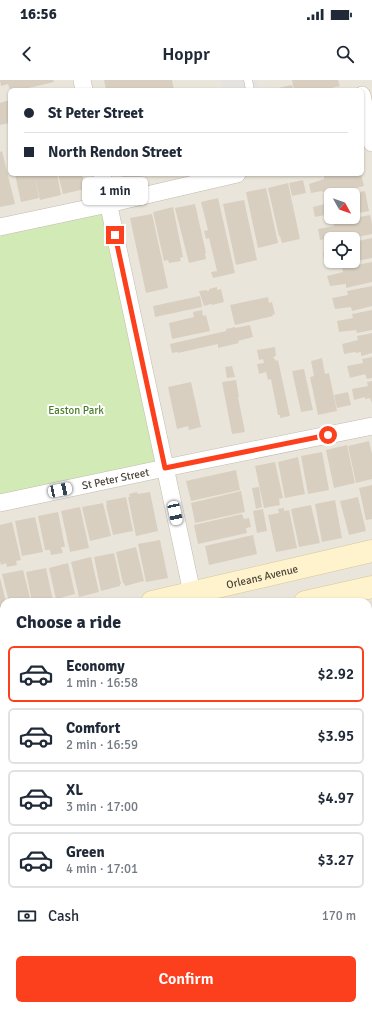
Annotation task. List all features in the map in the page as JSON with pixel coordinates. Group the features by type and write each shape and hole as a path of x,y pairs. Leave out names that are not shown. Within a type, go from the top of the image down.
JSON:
{"street":[{"path":"364,105 372,143"},
{"path":"102,176 193,597"},
{"path":"0,228 228,176"},
{"name":"St Peter Street","path":"0,503 372,426"},
{"name":"Orleans Avenue","path":"193,597 372,551"},
{"path":"323,598 372,587"}],"shaded area":[{"path":"0,80 372,80 372,598 0,598"},
{"path":"221,80 257,80 259,88 223,88"}],"green space":[{"name":"Easton Park","path":"108,204 165,468 0,503 0,227"}],"building":[{"path":"0,80 53,80 54,82 28,88 9,88 8,84 1,86"},
{"path":"104,80 172,80 174,88 106,88"},
{"path":"292,80 338,80 340,86 331,88 294,88"},
{"path":"292,85 293,88 278,88"},
{"path":"8,101 8,123 0,125 0,103"},
{"path":"2,151 15,204 0,207 0,152"},
{"path":"15,176 34,176 39,198 21,202"},
{"path":"34,176 57,176 61,195 40,200"},
{"path":"58,176 82,176 85,189 63,194"},
{"path":"122,176 144,176 123,181"},
{"path":"324,176 362,176 364,186 356,188 324,188 324,192 311,193 309,184 324,179"},
{"path":"303,180 306,193 292,196 289,183"},
{"path":"288,183 300,239 282,243 268,188"},
{"path":"266,188 278,243 258,248 246,192"},
{"path":"365,191 369,211 360,213 360,192"},
{"path":"218,198 235,273 213,278 211,272 217,271 209,238 206,239 204,231 208,230 201,202"},
{"path":"244,200 257,260 236,265 223,204"},
{"path":"195,204 206,259 189,263 175,208"},
{"path":"324,204 324,215 315,217 313,207"},
{"path":"173,207 183,257 180,258 181,261 169,263 168,260 164,261 153,212"},
{"path":"152,214 168,288 146,293 130,218"},
{"path":"370,215 372,234 360,236 360,232 324,232 324,239 320,240 318,229 334,226 334,224 360,224 360,217"},
{"path":"372,238 372,258 360,260 360,241"},
{"path":"372,262 372,282 346,288 346,284 330,286 327,276 343,272 342,268 360,268 360,264"},
{"path":"372,286 372,306 352,311 351,307 335,309 332,298 348,295 347,291"},
{"path":"217,287 217,290 221,289 224,302 204,306 199,291 209,291 209,289"},
{"path":"200,296 202,307 155,317 153,306"},
{"path":"268,297 269,303 272,302 275,314 272,315 273,316 235,325 230,305"},
{"path":"202,310 203,316 206,315 210,331 172,339 169,323 194,317 193,312"},
{"path":"372,310 372,330 357,333 356,330 339,332 337,321 353,318 352,314"},
{"path":"250,325 253,337 238,341 239,343 218,348 218,344 172,353 170,344 226,331 226,329"},
{"path":"372,333 372,353 361,356 361,352 344,354 342,344 358,340 357,336"},
{"path":"275,347 276,356 273,357 276,361 278,360 290,416 280,418 280,415 278,415 271,379 268,380 266,372 259,374 257,364 264,363 263,359 259,360 257,350"},
{"path":"372,357 372,378 367,379 365,374 350,378 347,366 363,363 362,359"},
{"path":"322,358 325,374 329,373 337,411 318,415 310,377 314,376 311,361"},
{"path":"232,366 235,377 227,378 225,367"},
{"path":"304,369 313,410 301,412 292,371"},
{"path":"236,380 245,432 232,434 222,382"},
{"path":"372,381 372,403 370,398 365,399 365,397 354,400 352,389 368,386 367,382"},
{"path":"191,382 201,427 189,430 188,426 177,429 168,387"},
{"path":"348,392 351,405 337,408 334,395"},
{"path":"369,441 372,454 372,479 356,483 348,446"},
{"path":"347,445 355,483 334,488 326,450"},
{"path":"322,452 329,490 308,494 301,456"},
{"path":"298,457 305,494 285,498 278,462"},
{"path":"275,462 283,498 279,499 280,505 264,508 255,466"},
{"path":"236,470 240,490 191,501 186,481"},
{"path":"372,485 372,519 366,520 359,488"},
{"path":"259,487 262,507 256,509 252,488"},
{"path":"241,491 245,512 195,523 191,503"},
{"path":"137,492 138,494 150,492 158,531 136,536 128,497 130,497 129,494"},
{"path":"126,497 133,531 113,535 106,501"},
{"path":"358,497 366,531 349,535 340,501"},
{"path":"335,500 342,538 322,542 315,504"},
{"path":"103,503 111,536 90,541 82,507"},
{"path":"311,505 320,543 299,547 291,509"},
{"path":"80,507 89,548 70,552 61,511"},
{"path":"284,508 284,511 289,510 297,548 276,552 268,515 279,513 278,509"},
{"path":"263,509 267,531 257,533 253,511"},
{"path":"58,512 65,547 61,547 63,553 51,555 50,550 45,550 38,516"},
{"path":"242,514 244,519 249,518 251,527 246,528 247,533 198,544 194,525"},
{"path":"35,517 43,552 22,556 15,521"},
{"path":"12,522 21,560 16,561 17,565 7,567 6,563 1,565 0,561 0,525"},
{"path":"253,535 257,554 209,565 205,546"},
{"path":"160,540 168,578 146,582 138,544"},
{"path":"136,547 144,581 125,586 116,552"},
{"path":"114,553 121,584 120,586 101,591 94,557"},
{"path":"91,557 99,592 79,597 71,562"},
{"path":"68,563 75,594 56,598 49,568"},
{"path":"46,568 52,598 31,598 26,572"},
{"path":"23,570 30,598 8,598 2,574"},
{"path":"0,578 5,598 0,598"}],"route":[{"path":"115,235 165,468 328,435"}]}
